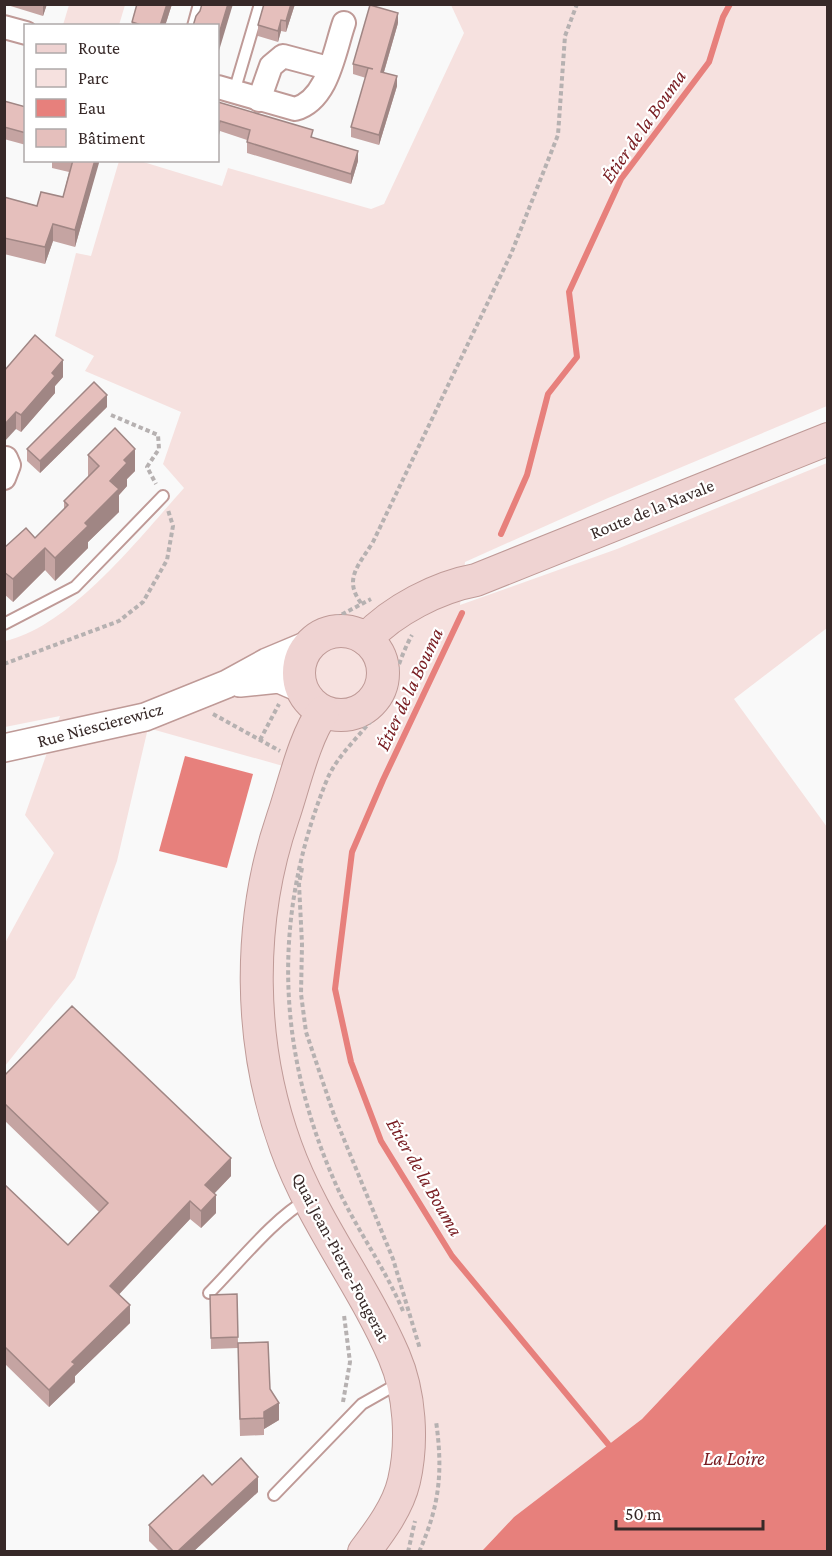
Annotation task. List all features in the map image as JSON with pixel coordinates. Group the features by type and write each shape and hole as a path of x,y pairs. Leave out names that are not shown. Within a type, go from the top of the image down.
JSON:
{"main road":[{"name":"Route de la Navale","path":"366,639 389,620 448,587 476,580 828,439"},
{"name":"Route de la Navale","path":"383,670 393,647 412,623 465,591 476,580"},
{"path":"340,631 366,639 378,653 383,670 381,687 371,710 346,715 323,712 310,702 291,696 300,663 310,644 324,635 340,631"},
{"name":"Quai Jean-Pierre-Fougerat","path":"323,712 317,720 267,871 258,943 257,988 264,1062 285,1144 308,1200 394,1357 407,1407 409,1444 404,1482 393,1510 364,1551"}],"street":[{"path":"226,90 295,109 303,107 318,94 344,22"},
{"path":"4,27 24,32"},
{"path":"259,100 271,66 282,56 328,68"},
{"name":"Rue Niescierewicz","path":"4,748 145,717 227,684 267,662 310,644"},
{"name":"Rue Niescierewicz","path":"227,684 274,679 291,696"}],"lane":[{"path":"194,24 199,4"},
{"path":"226,90 260,4"},
{"path":"4,624 75,587 164,496"},
{"path":"209,1293 298,1205 308,1200"},
{"path":"274,1495 362,1404 385,1389 402,1382"}],"path":[{"path":"362,603 353,591 352,579 373,542 511,254 558,135 566,36 577,4"},
{"path":"4,664 120,621 143,602 167,560 173,526 164,496 147,467 159,449 158,435 111,415"},
{"path":"412,623 414,632 384,701 371,710 368,724 327,781 305,851 298,884 302,944 301,994 306,1032 320,1076 393,1259 423,1360"},
{"path":"200,695 209,712 280,752"},
{"path":"260,740 291,696"},
{"name":"Quai Jean-Pierre-Fougerat","path":"371,710 326,781 312,821 293,892 287,978 291,1034 308,1108 338,1188 360,1233 390,1283 405,1320"},
{"path":"341,1304 350,1362 341,1413 342,1424"},
{"path":"419,1551 434,1518 441,1455 435,1413"},
{"path":"408,1551 416,1526 414,1514"}],"green space":[{"path":"69,4 125,5 119,24 63,24"},
{"path":"451,5 827,5 827,406 608,498 465,562 460,605 617,549 827,463 827,628 734,699 827,827 827,1223 642,1419 514,1517 482,1551 373,1551 413,1410 313,1194 269,1035 273,881 308,773 148,728 117,861 75,978 5,1066 5,943 54,853 25,815 60,716 5,727 5,641 30,632 79,599 125,554 184,488 163,464 181,412 85,371 94,356 55,336 76,253 91,256 119,162 143,162 222,186 228,168 371,209 384,204 464,33"}],"water":[{"path":"185,756 253,774 227,868 159,851"},
{"name":"La Loire","path":"827,1223 827,1551 482,1551 514,1517 642,1419"}],"building":[{"path":"137,4 167,4 161,24 132,22"},
{"path":"202,4 228,4 219,34 219,24 194,24"},
{"path":"264,4 291,4 286,21 281,20 278,31 258,25"},
{"path":"370,5 398,13 381,72 397,76 379,135 351,127 368,68 373,69 353,64"},
{"path":"4,101 24,106 24,132 4,127"},
{"path":"219,102 313,130 311,137 358,151 351,174 247,142 250,130 220,121 219,125"},
{"path":"72,162 94,162 75,230 53,224 45,247 4,238 4,197 37,206 41,192 63,197"},
{"path":"35,335 63,360 52,373 55,376 21,415 16,412 4,425 4,371"},
{"path":"94,382 107,395 40,461 27,449"},
{"path":"115,428 135,449 124,460 127,463 110,481 119,489 85,523 88,526 55,558 45,548 13,579 4,572 4,548 26,528 35,538 68,505 64,501 99,466 88,455"},
{"path":"72,1006 231,1158 205,1185 216,1195 201,1211 190,1201 110,1286 130,1305 72,1362 75,1364 49,1390 4,1346 4,1184 68,1245 108,1203 4,1103 4,1076"},
{"path":"237,1294 238,1337 211,1338 210,1295"},
{"path":"268,1342 270,1389 279,1403 264,1412 264,1418 240,1419 238,1343"},
{"path":"241,1458 258,1477 178,1551 173,1551 149,1525 203,1475 212,1485"}],"waterway":[{"name":"Étier de la Bouma","path":"501,534 527,475 548,394 577,357 569,292 621,179 709,62 723,17 730,4"},
{"name":"Étier de la Bouma","path":"462,613 383,780 352,852 335,989 351,1062 381,1141 452,1256 608,1444"}]}
